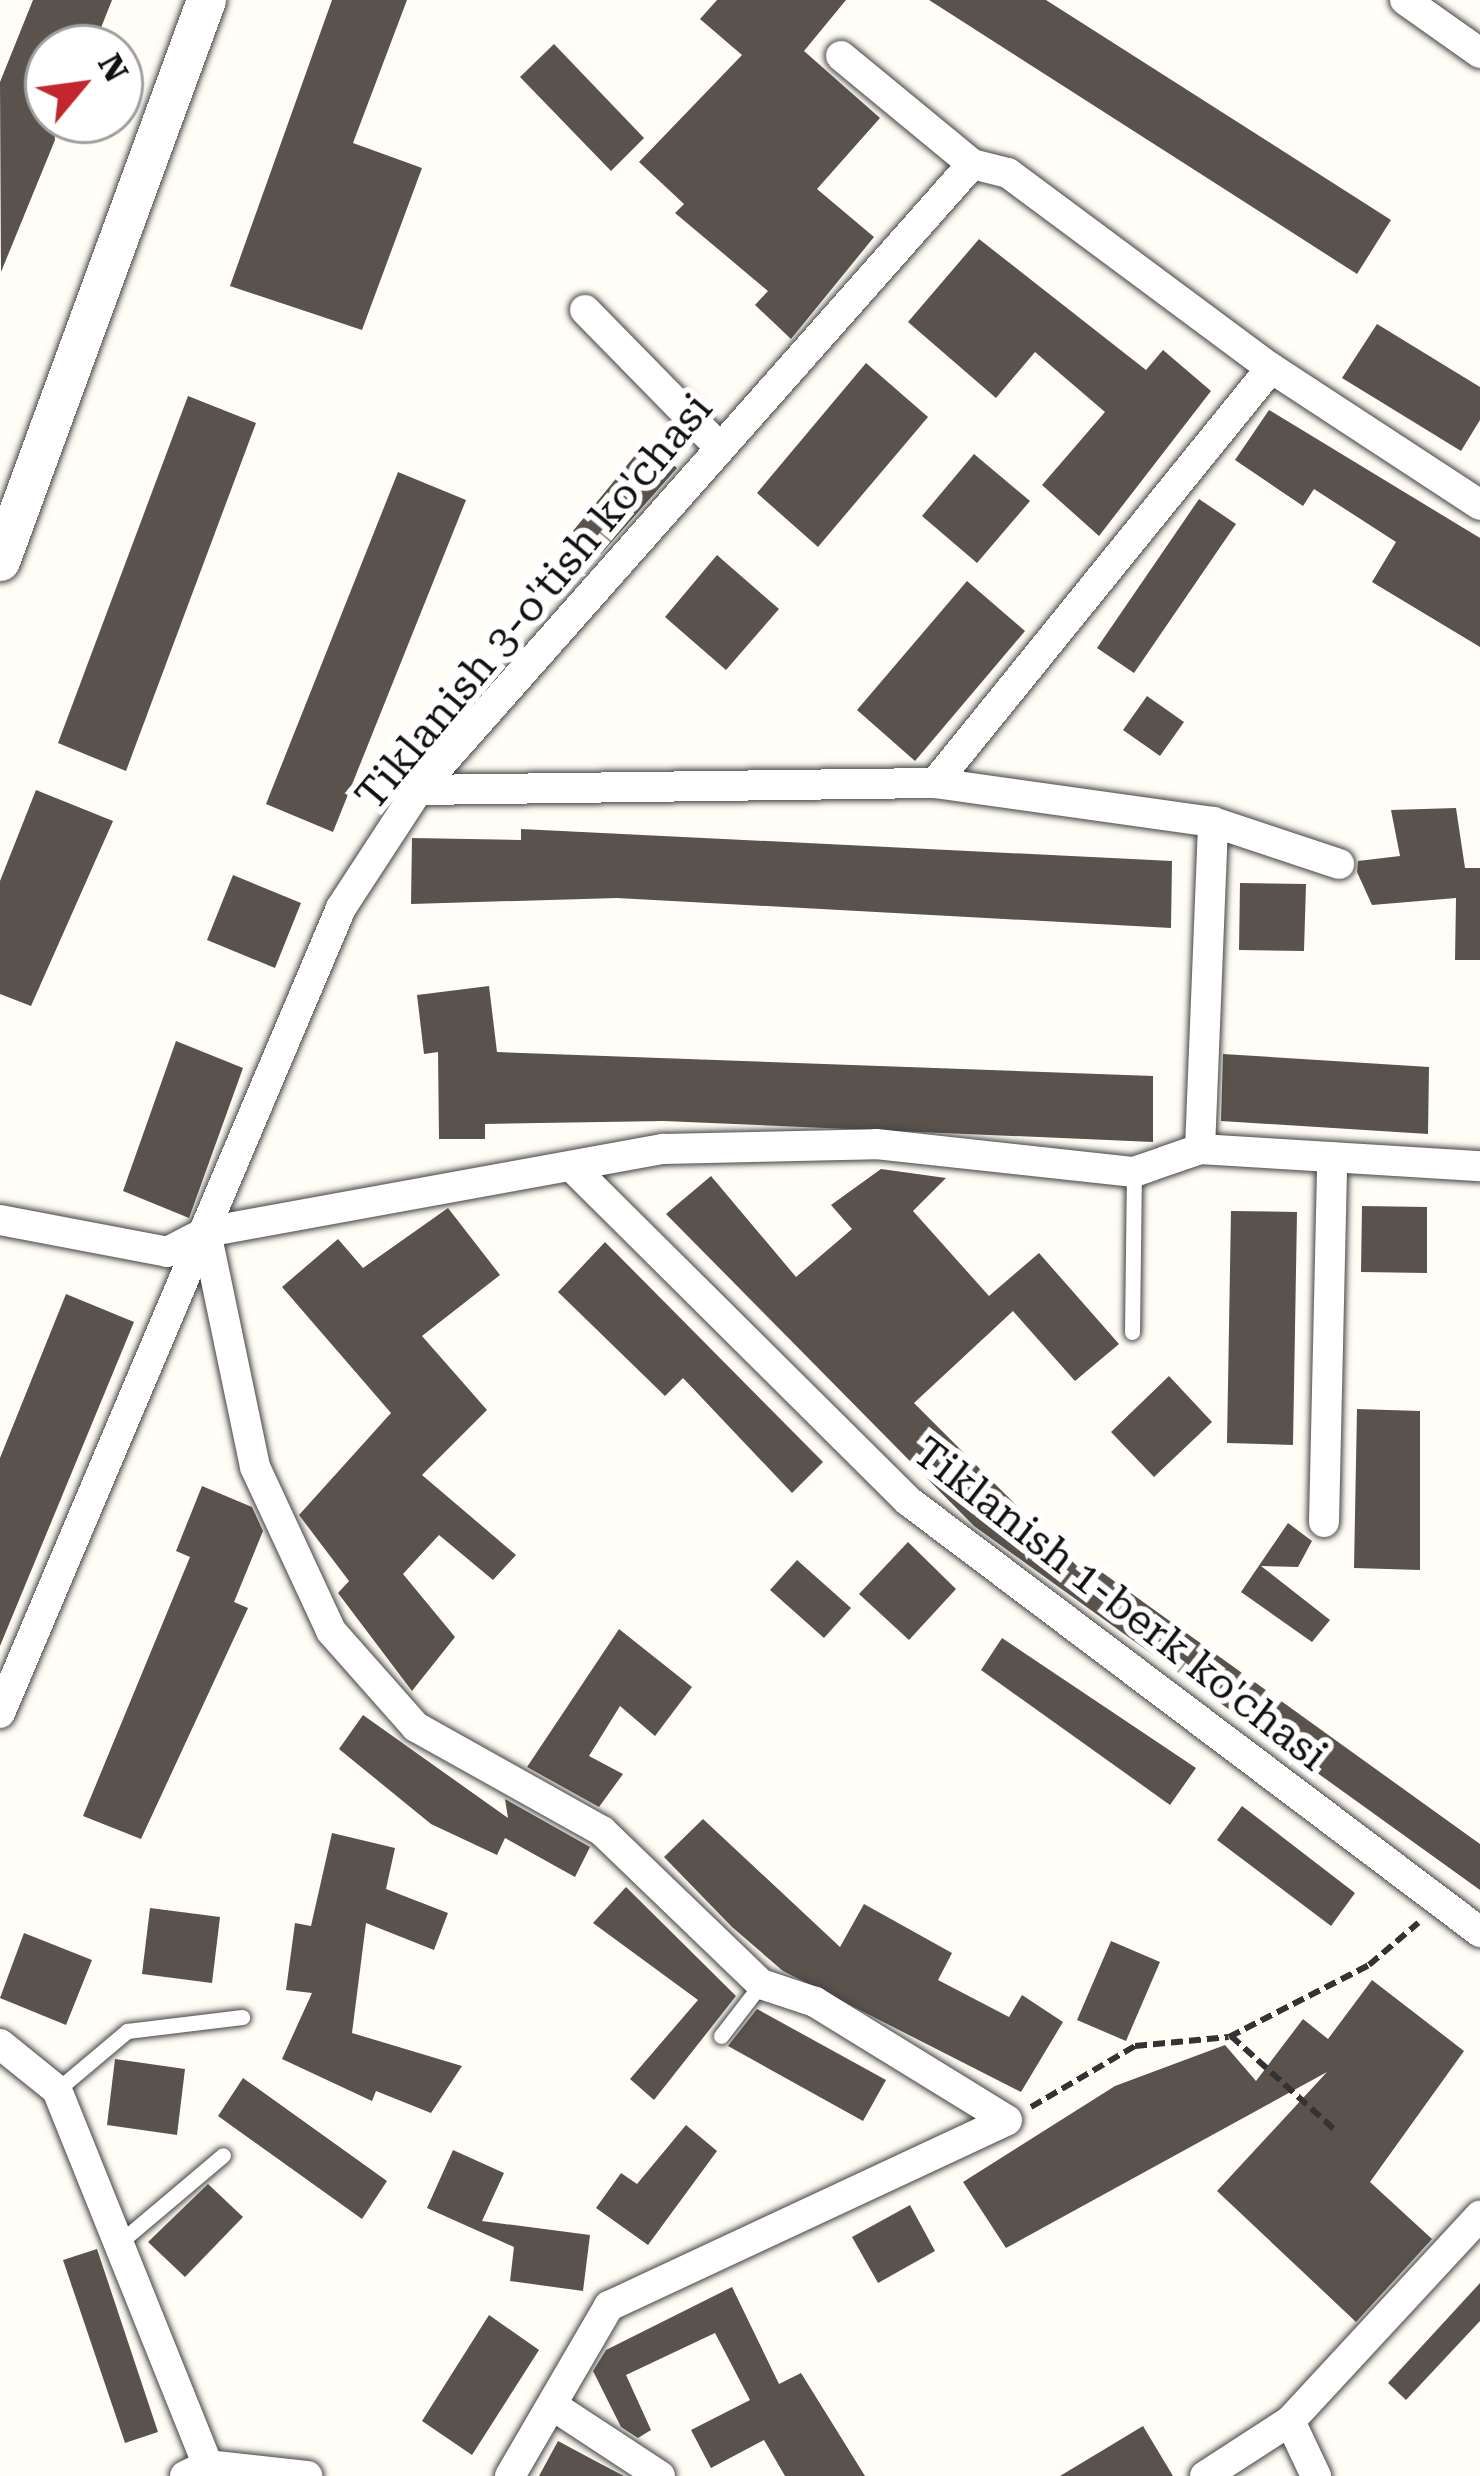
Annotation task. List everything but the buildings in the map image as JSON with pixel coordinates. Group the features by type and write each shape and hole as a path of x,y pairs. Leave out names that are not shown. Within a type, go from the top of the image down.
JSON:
{"street":[{"path":"0,561 206,0"},
{"path":"1405,0 1480,52"},
{"path":"841,56 972,164 1008,173 1271,368 1480,505"},
{"name":"Tiklanish 3-o'tish ko'chasi","path":"0,1713 341,908 418,790 972,164"},
{"path":"585,310 720,448"},
{"path":"935,783 1271,368"},
{"path":"418,790 935,783 1213,823 1339,864"},
{"path":"1200,1149 1213,823"},
{"path":"0,1220 167,1252 206,1232 663,1150 876,1144 1134,1172 1200,1149 1480,1166"},
{"path":"1324,1522 1332,1157"},
{"name":"Tiklanish 1-berk ko'chasi","path":"574,1168 907,1500 1480,1932"},
{"path":"206,1232 255,1467 331,1631 416,1727 602,1831 761,1984 815,2002 1007,2120"},
{"path":"0,2044 57,2090 119,2243 197,2470 307,2476"},
{"path":"510,2476 558,2409 609,2306 1007,2120"},
{"path":"1205,2476 1290,2421 1480,2216"},
{"path":"558,2409 660,2476"},
{"path":"1290,2421 1316,2476"}],"lane":[{"path":"1132,1332 1134,1172"},
{"path":"722,2036 761,1984"},
{"path":"57,2090 127,2031 242,2017"},
{"path":"119,2243 223,2155"}],"path":[{"path":"1007,2120 1136,2046 1231,2036 1370,1965 1441,1903"},
{"path":"1231,2036 1334,2129"}]}
